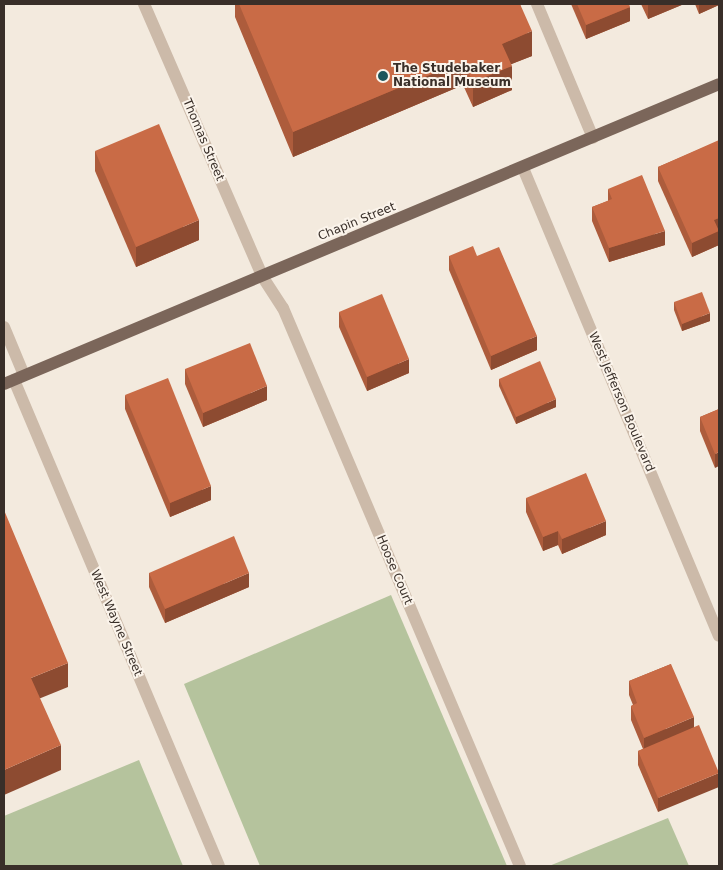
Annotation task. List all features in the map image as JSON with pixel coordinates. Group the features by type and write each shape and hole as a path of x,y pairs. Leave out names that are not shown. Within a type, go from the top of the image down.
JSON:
{"main road":[{"name":"Chapin Street","path":"14,380 523,168 719,84"}],"street":[{"name":"Thomas Street","path":"144,4 262,276"},
{"path":"537,4 593,138"},
{"name":"West Jefferson Boulevard","path":"523,168 719,636"},
{"name":"Hoose Court","path":"262,276 283,308 520,866"},
{"name":"West Wayne Street","path":"4,327 14,380 219,866"}],"green space":[{"path":"391,595 507,866 260,866 184,684"},
{"path":"139,760 183,866 4,866 4,816"},
{"path":"668,818 689,866 549,866"}],"building":[{"name":"The Studebaker National Museum","path":"239,4 520,4 532,31 502,44 512,66 473,82 463,61 293,132"},
{"path":"577,4 629,4 630,7 586,25"},
{"path":"159,124 199,220 136,247 95,151"},
{"path":"719,140 719,218 714,220 719,231 692,243 658,167"},
{"path":"642,175 665,231 609,248 592,207 612,199 608,189"},
{"path":"473,246 477,256 499,247 537,336 491,356 449,256"},
{"path":"702,292 710,313 682,324 674,302"},
{"path":"382,294 409,359 367,377 339,312"},
{"path":"250,343 267,386 203,413 185,369"},
{"path":"540,361 556,399 516,417 499,379"},
{"path":"168,378 211,486 170,503 125,395"},
{"path":"719,409 719,452 715,454 700,417"},
{"path":"586,473 606,521 562,539 558,531 543,537 526,498"},
{"path":"4,510 68,663 31,678 61,745 4,770"},
{"path":"234,536 249,573 165,609 149,573"},
{"path":"671,664 694,717 644,738 631,706 637,703 629,681"},
{"path":"699,725 719,773 658,798 638,751"}],"place":[{"name":"The Studebaker National Museum","path":"383,76"}]}
